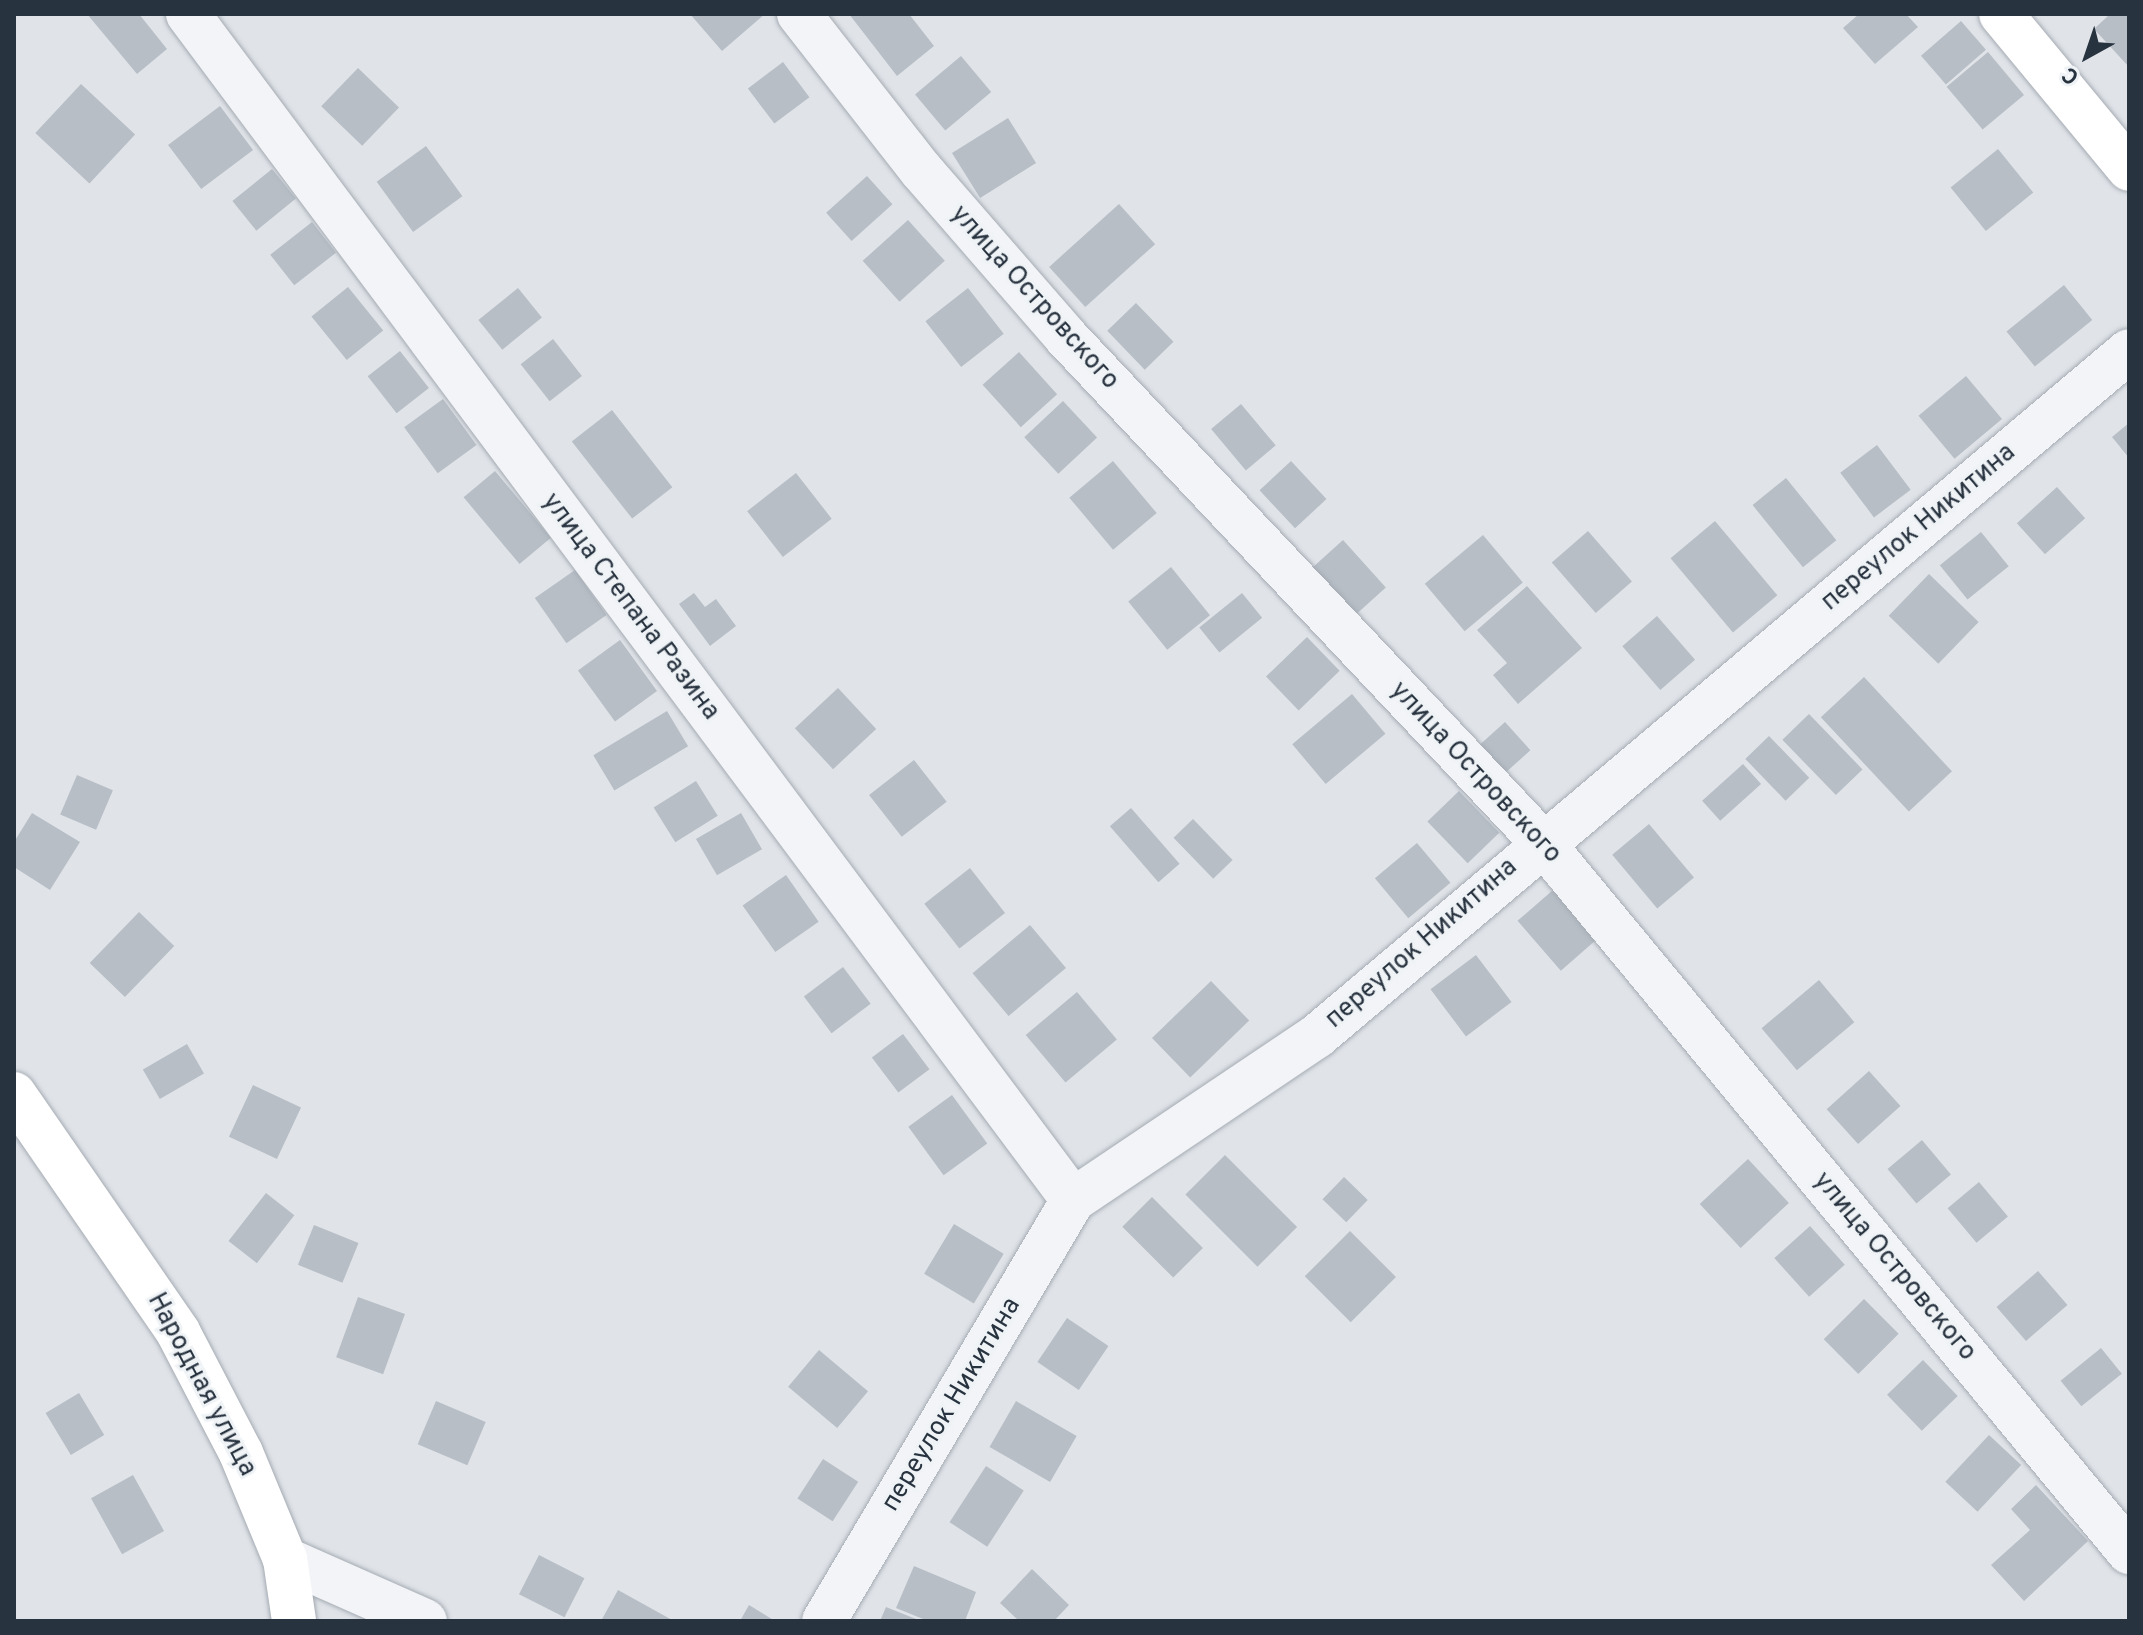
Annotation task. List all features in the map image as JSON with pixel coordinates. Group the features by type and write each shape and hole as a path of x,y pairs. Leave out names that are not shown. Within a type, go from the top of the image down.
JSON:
{"main road":[{"path":"2001,14 2129,169"},
{"name":"Народная улица","path":"14,1094 178,1332 241,1453 285,1559 294,1621"}],"street":[{"name":"улица Степана Разина","path":"188,14 1073,1200"},
{"name":"улица Островского","path":"799,14 921,170 1066,337 1541,841 2129,1552"},
{"name":"переулок Никитина","path":"824,1621 1073,1200 1317,1036 1541,841 2129,351"},
{"path":"285,1559 425,1621"}],"building":[{"path":"87,14 139,14 167,49 137,74"},
{"path":"690,14 765,14 722,51"},
{"path":"849,14 909,14 934,46 897,76"},
{"path":"1859,14 1906,14 1918,27 1875,64 1843,28"},
{"path":"2110,14 2129,14 2129,67 2094,29"},
{"path":"1961,21 1986,50 1946,84 1921,56"},
{"path":"1988,52 2024,95 1983,130 1947,87"},
{"path":"961,56 991,92 945,131 915,95"},
{"path":"783,62 809,97 774,124 748,88"},
{"path":"358,68 399,108 362,146 321,106"},
{"path":"81,84 135,134 89,183 35,133"},
{"path":"220,106 253,150 201,189 168,145"},
{"path":"1008,118 1036,163 980,198 952,153"},
{"path":"426,146 462,196 413,232 377,182"},
{"path":"1998,149 2033,193 1986,231 1951,187"},
{"path":"272,169 296,199 256,231 232,201"},
{"path":"867,176 892,204 852,241 826,213"},
{"path":"1119,204 1155,244 1085,307 1049,267"},
{"path":"908,220 945,261 899,302 863,261"},
{"path":"312,222 336,253 294,285 270,255"},
{"path":"2064,285 2092,320 2035,367 2006,332"},
{"path":"348,287 383,331 347,360 311,317"},
{"path":"518,288 542,318 502,350 478,320"},
{"path":"968,288 1004,334 961,367 925,321"},
{"path":"1136,303 1174,342 1145,370 1107,331"},
{"path":"553,339 582,376 550,401 521,364"},
{"path":"400,351 429,388 397,413 368,376"},
{"path":"1019,352 1057,394 1021,427 983,385"},
{"path":"1966,376 2002,419 1955,459 1919,416"},
{"path":"443,399 477,445 438,473 404,427"},
{"path":"1063,401 1097,438 1058,474 1024,437"},
{"path":"1241,404 1276,445 1246,470 1211,429"},
{"path":"612,410 672,487 632,519 572,441"},
{"path":"2129,423 2129,458 2112,437"},
{"path":"1877,445 1911,490 1874,517 1840,473"},
{"path":"1113,461 1157,513 1113,550 1069,498"},
{"path":"1291,461 1326,499 1295,528 1260,490"},
{"path":"495,471 551,538 520,564 464,497"},
{"path":"796,473 832,519 783,557 747,511"},
{"path":"1786,478 1836,540 1803,567 1753,505"},
{"path":"2057,487 2085,518 2045,554 2017,523"},
{"path":"1715,521 1777,595 1733,633 1671,558"},
{"path":"1588,531 1632,582 1596,613 1552,562"},
{"path":"1981,532 2009,566 1968,600 1940,565"},
{"path":"1483,535 1523,582 1465,631 1425,584"},
{"path":"1343,540 1386,588 1353,617 1310,569"},
{"path":"1171,567 1210,615 1167,650 1128,602"},
{"path":"575,570 607,615 566,643 535,598"},
{"path":"1929,574 1979,622 1938,664 1889,616"},
{"path":"1527,586 1582,648 1518,704 1493,675 1507,663 1477,630"},
{"path":"694,593 705,607 716,599 736,626 710,646 679,604"},
{"path":"1242,593 1262,618 1219,652 1199,628"},
{"path":"1657,616 1695,660 1660,690 1622,646"},
{"path":"1307,637 1340,671 1299,710 1266,677"},
{"path":"620,640 657,691 615,722 578,671"},
{"path":"1864,677 1952,771 1909,812 1821,717"},
{"path":"838,688 876,729 833,769 795,728"},
{"path":"1352,694 1385,734 1326,784 1292,744"},
{"path":"667,711 688,746 614,790 593,755"},
{"path":"1809,714 1862,769 1836,795 1782,740"},
{"path":"1505,722 1530,750 1501,777 1475,749"},
{"path":"1769,736 1809,778 1786,801 1745,759"},
{"path":"914,760 947,802 902,837 869,795"},
{"path":"1743,764 1761,784 1720,821 1702,801"},
{"path":"77,775 113,790 96,830 60,815"},
{"path":"696,781 718,816 675,842 654,807"},
{"path":"1459,791 1499,833 1468,863 1427,822"},
{"path":"1131,808 1180,864 1158,882 1110,826"},
{"path":"32,813 80,842 50,890 14,867 14,842"},
{"path":"741,813 762,849 717,875 696,839"},
{"path":"1193,819 1233,860 1213,879 1174,838"},
{"path":"1649,824 1694,878 1657,908 1612,855"},
{"path":"1417,843 1450,883 1408,918 1375,878"},
{"path":"970,868 1005,913 959,949 924,904"},
{"path":"786,875 819,922 775,952 743,905"},
{"path":"1553,890 1596,940 1561,971 1518,921"},
{"path":"139,912 174,946 125,997 90,963"},
{"path":"1030,925 1066,968 1009,1016 973,973"},
{"path":"1476,955 1512,1002 1466,1036 1430,989"},
{"path":"843,967 871,1004 832,1033 804,996"},
{"path":"1819,980 1854,1022 1797,1070 1762,1028"},
{"path":"1211,981 1249,1021 1190,1078 1152,1038"},
{"path":"1077,992 1117,1039 1066,1083 1026,1035"},
{"path":"903,1034 929,1069 898,1093 872,1057"},
{"path":"187,1044 204,1073 160,1099 143,1070"},
{"path":"1869,1071 1900,1106 1858,1144 1827,1109"},
{"path":"253,1085 301,1107 277,1159 229,1137"},
{"path":"952,1095 987,1144 944,1175 908,1127"},
{"path":"1922,1140 1951,1174 1916,1203 1888,1169"},
{"path":"1225,1155 1297,1227 1258,1267 1185,1195"},
{"path":"1748,1159 1789,1203 1741,1248 1700,1204"},
{"path":"1344,1177 1368,1200 1346,1222 1322,1199"},
{"path":"1979,1182 2008,1216 1977,1243 1948,1208"},
{"path":"266,1193 294,1215 257,1263 228,1241"},
{"path":"1152,1197 1203,1248 1173,1278 1122,1227"},
{"path":"954,1224 1004,1254 974,1304 924,1274"},
{"path":"314,1225 359,1243 342,1283 298,1265"},
{"path":"1810,1226 1845,1265 1809,1297 1774,1258"},
{"path":"1350,1231 1396,1277 1351,1322 1305,1276"},
{"path":"2038,1271 2068,1305 2026,1341 1996,1307"},
{"path":"358,1297 405,1314 383,1374 336,1357"},
{"path":"1864,1299 1899,1334 1858,1374 1824,1339"},
{"path":"1067,1318 1108,1346 1079,1390 1037,1362"},
{"path":"2101,1348 2122,1374 2081,1406 2061,1381"},
{"path":"819,1350 868,1391 837,1428 788,1387"},
{"path":"1923,1360 1958,1396 1922,1431 1887,1395"},
{"path":"79,1393 104,1435 71,1455 46,1413"},
{"path":"436,1401 486,1422 467,1465 418,1444"},
{"path":"1016,1401 1077,1436 1050,1482 990,1447"},
{"path":"1989,1435 2021,1465 1978,1512 1945,1482"},
{"path":"823,1459 858,1482 833,1521 797,1498"},
{"path":"986,1466 1024,1491 987,1547 950,1522"},
{"path":"133,1475 164,1531 122,1554 91,1498"},
{"path":"2036,1485 2088,1541 2024,1601 1991,1565 2030,1530 2011,1509"},
{"path":"539,1555 584,1578 564,1617 519,1594"},
{"path":"914,1566 976,1592 965,1621 928,1621 896,1608"},
{"path":"1032,1569 1069,1605 1054,1621 1019,1621 1000,1603"},
{"path":"618,1590 674,1621 601,1621"},
{"path":"749,1605 775,1621 740,1621"},
{"path":"886,1607 921,1621 880,1621"}]}
